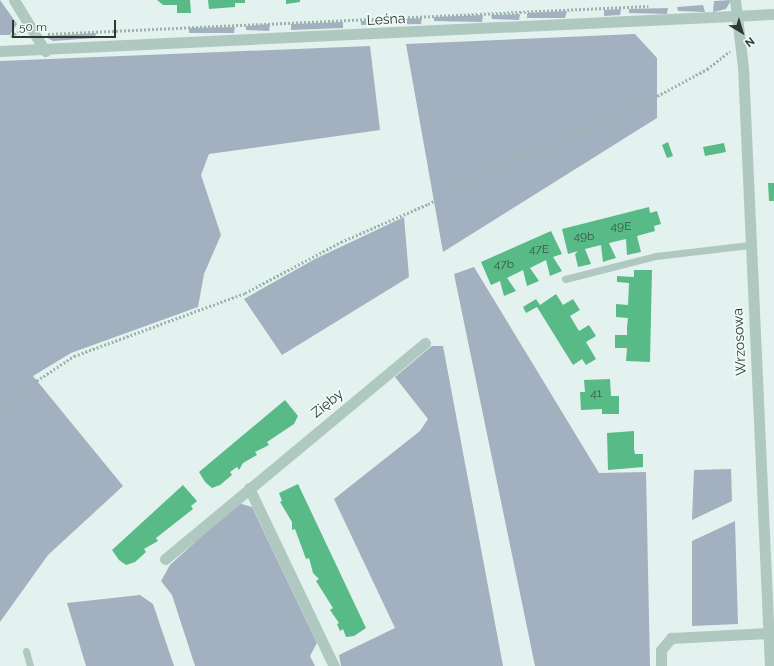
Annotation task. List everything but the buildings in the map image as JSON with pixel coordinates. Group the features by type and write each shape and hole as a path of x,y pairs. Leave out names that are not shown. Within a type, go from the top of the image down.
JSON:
{"street":[{"path":"14,0 44,51"},
{"name":"Wrzosowa","path":"735,0 734,17 743,67 770,666"},
{"name":"Leśna","path":"0,51 44,51 774,14"},
{"name":"Zięby","path":"165,559 425,343"},
{"path":"249,488 334,666"},
{"path":"661,666 661,650 671,638 768,633"}],"lane":[{"path":"565,279 656,256 750,245"},
{"path":"26,651 30,666"}],"path":[{"path":"43,32 657,6"},
{"path":"5,37 16,35 18,22 25,20"},
{"path":"0,405 74,356 245,294 341,242 428,204 504,163 622,115 708,69 734,48"}],"shaded area":[{"path":"0,0 17,24 10,35 0,35"},
{"path":"731,0 726,9 713,12 714,1"},
{"path":"703,5 705,12 678,11 677,7"},
{"path":"668,8 667,14 629,13 629,9"},
{"path":"621,9 620,15 604,16 604,10"},
{"path":"567,11 565,18 527,18 527,13"},
{"path":"520,14 519,20 492,19 491,15"},
{"path":"483,15 482,22 434,21 434,17"},
{"path":"422,18 421,24 361,25 361,21"},
{"path":"343,22 343,28 291,30 291,24"},
{"path":"270,24 269,31 246,30 246,26"},
{"path":"235,27 234,33 189,33 189,28"},
{"path":"96,33 95,38 53,41 44,36"},
{"path":"635,34 657,58 657,118 443,252 406,44"},
{"path":"370,46 380,130 209,154 201,175 221,235 204,274 198,307 71,353 33,376 123,486 48,555 0,622 0,61"},
{"path":"404,217 409,277 282,355 244,299 315,259"},
{"path":"474,267 599,473 646,472 650,666 535,666 454,274"},
{"path":"432,346 443,346 503,666 341,666 339,655 395,628 334,499 420,431 428,419 395,377"},
{"path":"731,469 732,501 692,520 694,470"},
{"path":"238,503 252,507 317,643 310,656 315,666 195,666 172,595 161,581 170,565"},
{"path":"735,521 738,624 692,626 692,541"},
{"path":"140,595 153,604 174,666 86,666 67,603"}]}
